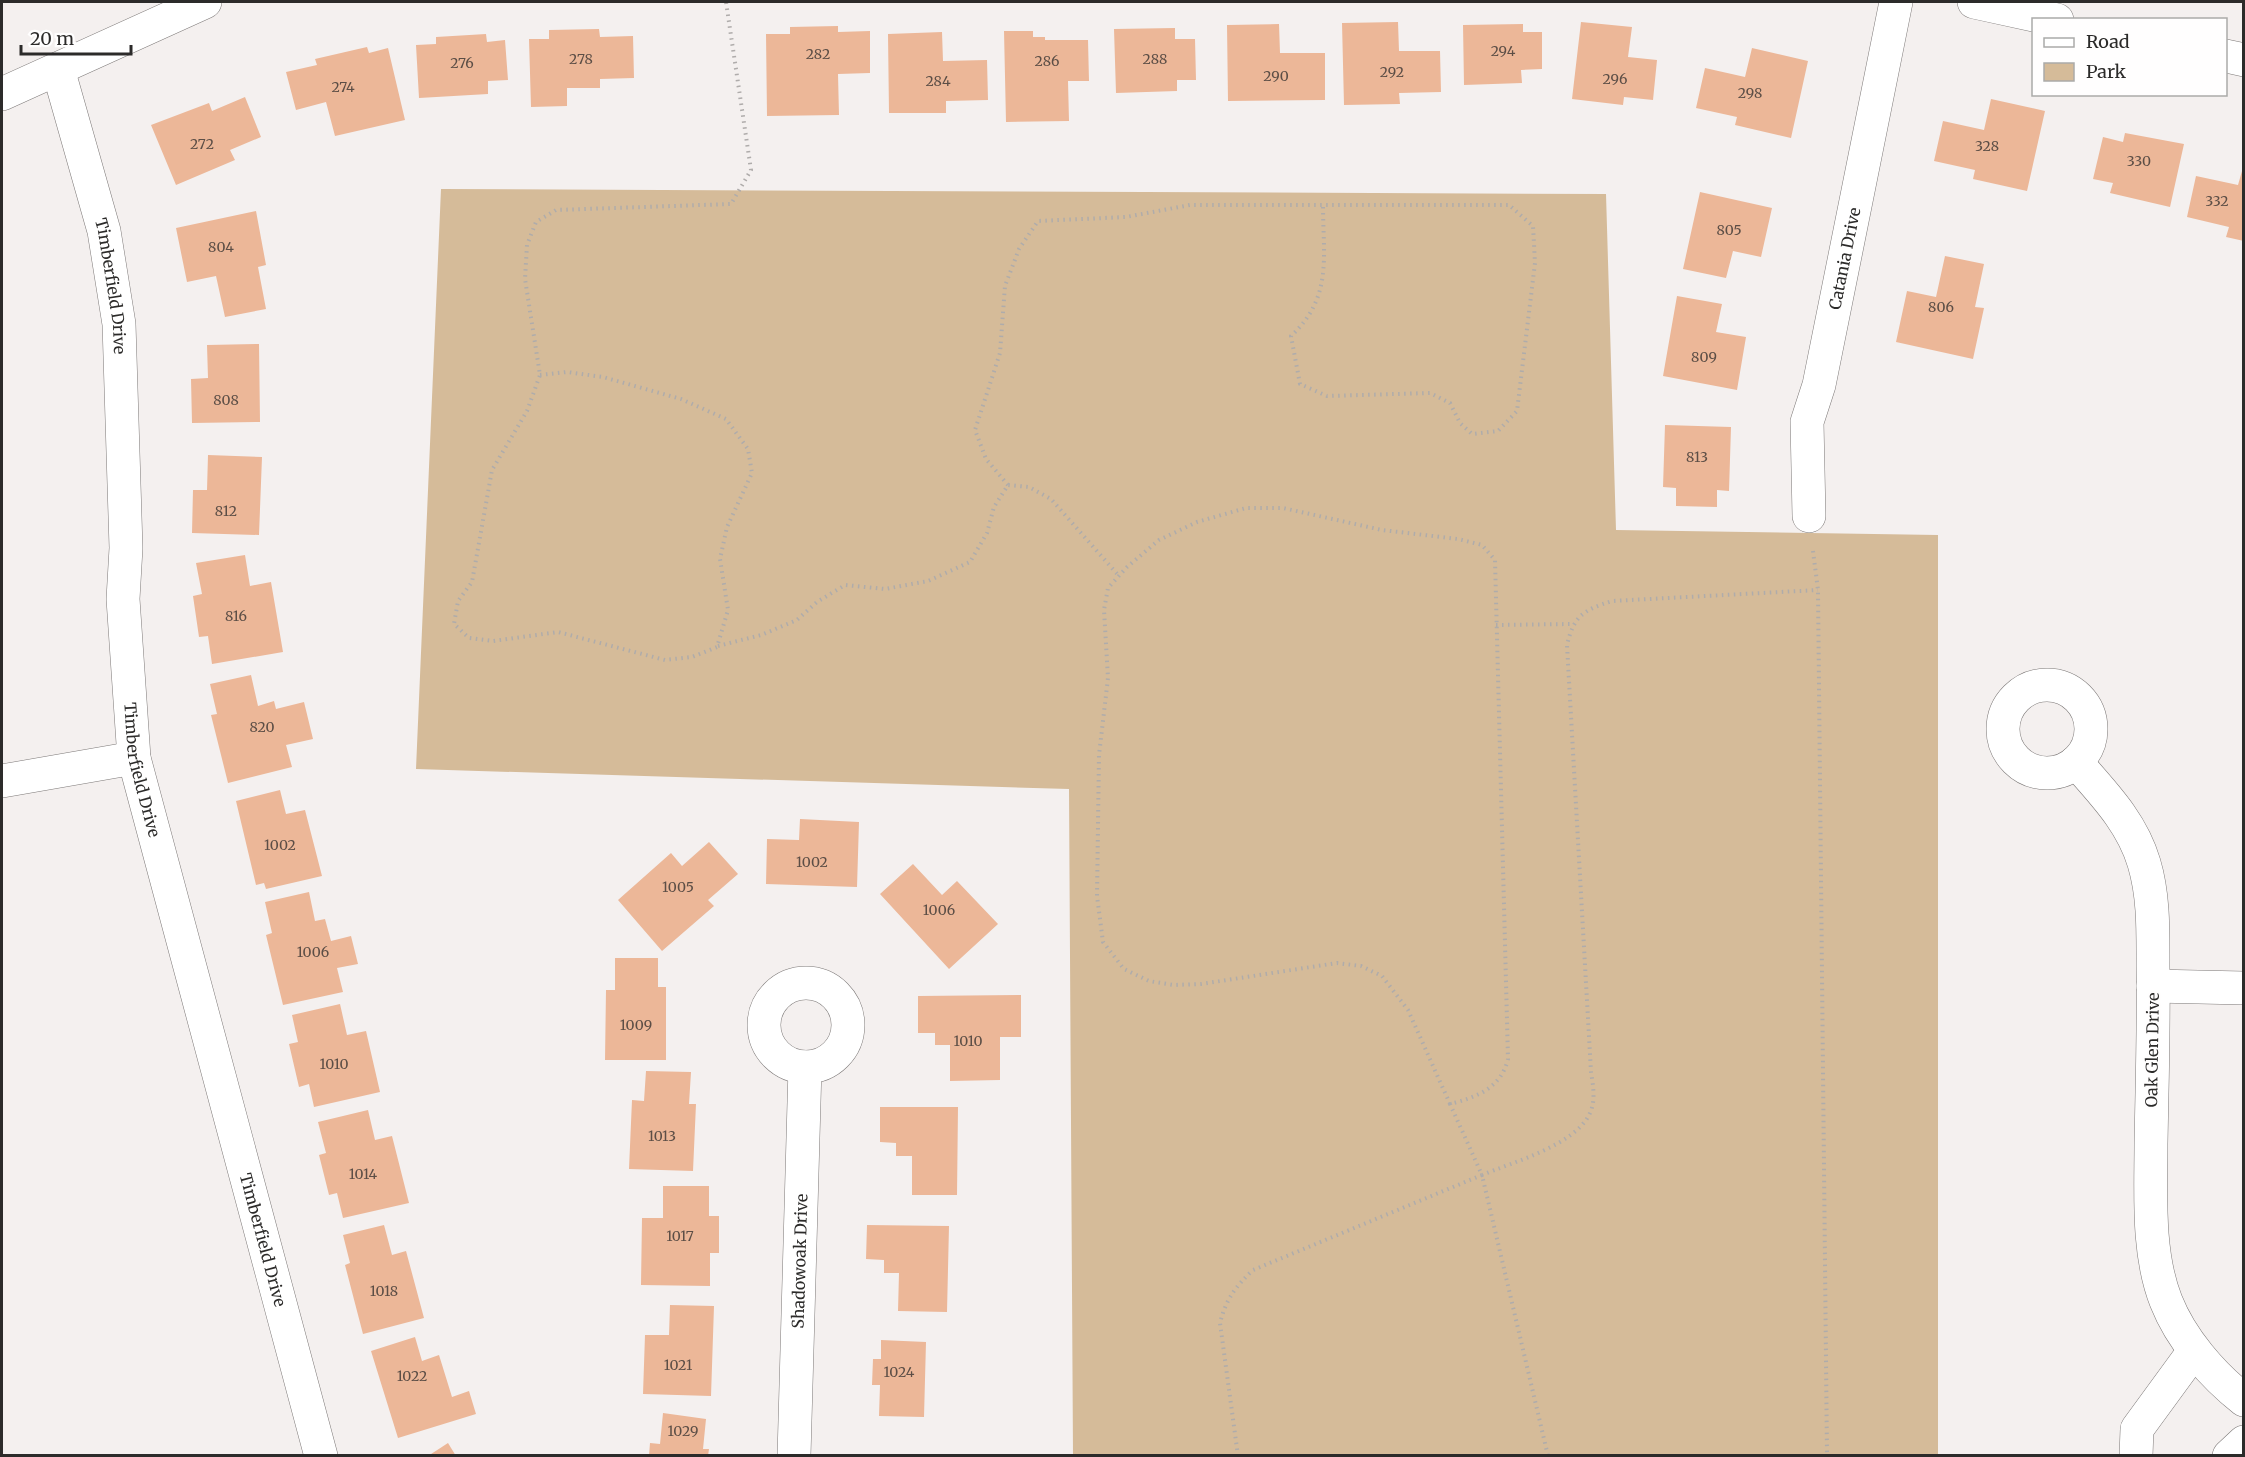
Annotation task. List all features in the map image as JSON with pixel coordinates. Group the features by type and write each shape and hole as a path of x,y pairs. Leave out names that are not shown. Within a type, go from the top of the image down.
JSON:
{"street":[{"path":"2,94 205,2"},
{"name":"Catania Drive","path":"1809,516 1807,422 1819,385 1896,2"},
{"path":"1974,2 2048,18"},
{"path":"2227,56 2244,60"},
{"name":"Timberfield Drive","path":"57,69 104,231 119,324 126,548 123,599 134,758 321,1455"},
{"path":"2,781 134,758"},
{"name":"Oak Glen Drive","path":"2076,762 2113,803 2128,826 2144,862 2151,901 2153,986 2150,1200 2156,1263 2166,1302 2194,1351 2244,1400"},
{"path":"2153,986 2244,988"},
{"name":"Shadowoak Drive","path":"794,1455 805,1067"},
{"path":"2136,1455 2137,1430 2194,1351"},
{"path":"2229,1455 2244,1442"}],"path":[{"path":"726,2 751,170 730,204 556,210 536,222 527,245 525,279 540,375 527,411 492,470 472,582 458,601 454,624 469,638 493,641 558,632 665,660 692,657 797,620 817,602 845,585 885,589 928,581 970,562 987,533 994,507 1008,485"},
{"path":"1119,576 1051,499 1029,487 1008,485 986,459 975,430 1000,353 1005,286 1018,249 1038,221 1126,217 1190,205 1323,205 1509,205 1533,226 1535,263 1517,411 1498,431 1472,435 1460,423 1450,403 1430,393 1326,396 1300,384 1291,336 1305,323 1318,301 1323,280 1323,205"},
{"path":"540,375 567,372 603,377 681,399 726,419 748,449 752,473 727,527 720,559 728,610 717,647"},
{"path":"1450,1104 1471,1098 1489,1088 1504,1075 1508,1059 1495,560 1482,545 1458,539 1382,530 1283,508 1246,508 1197,522 1159,540 1108,588 1104,610 1108,678 1099,755 1097,897 1103,942 1124,969 1149,981 1173,985 1201,984 1337,963 1361,966 1382,976 1408,1010 1450,1104 1482,1175 1548,1455"},
{"path":"1809,516 1818,590 1827,1455"},
{"path":"1238,1455 1220,1323 1225,1303 1237,1285 1253,1270 1568,1138 1581,1128 1591,1112 1594,1090 1590,1060 1567,645 1572,624 1587,609 1612,601 1818,590"},
{"path":"1496,626 1572,624"}],"green space":[{"path":"441,189 1606,194 1616,530 1938,535 1938,1455 1073,1455 1069,789 416,769"}],"building":[{"path":"1398,22 1399,51 1440,51 1441,92 1399,93 1400,104 1344,105 1342,23"},
{"path":"1581,22 1632,27 1628,57 1657,60 1653,100 1624,97 1623,105 1572,99"},
{"path":"1279,24 1280,53 1325,53 1325,100 1228,101 1227,25"},
{"path":"1523,24 1523,32 1542,32 1542,69 1521,70 1522,83 1464,85 1463,25"},
{"path":"838,26 838,32 870,31 870,73 838,74 839,115 767,116 766,34 790,34 790,27"},
{"path":"1175,28 1175,39 1195,39 1196,80 1177,80 1177,91 1116,93 1114,29"},
{"path":"599,29 600,37 633,36 634,78 600,79 600,88 567,88 567,106 531,107 529,39 549,39 549,30"},
{"path":"1004,31 1033,31 1033,37 1045,37 1045,40 1088,40 1089,81 1068,81 1069,121 1006,122"},
{"path":"942,32 943,61 987,60 988,100 946,101 946,113 889,113 888,34"},
{"path":"486,34 487,42 505,40 508,80 488,81 488,94 419,98 416,45 436,44 436,37"},
{"path":"367,47 369,53 388,48 405,120 335,136 326,102 296,110 286,72 317,65 315,59"},
{"path":"1752,48 1808,61 1791,138 1735,125 1737,117 1696,108 1705,68 1745,77"},
{"path":"245,97 261,137 230,150 235,160 176,185 151,125 209,103 212,111"},
{"path":"1991,99 2045,111 2027,191 1973,179 1975,170 1934,161 1943,121 1984,130"},
{"path":"2125,133 2184,144 2170,207 2110,193 2113,183 2093,179 2103,137 2123,142"},
{"path":"2244,164 2244,241 2226,237 2229,227 2187,217 2196,176 2238,185"},
{"path":"1700,192 1772,208 1761,257 1733,251 1726,278 1683,269"},
{"path":"256,211 266,265 258,267 266,309 225,317 216,276 187,282 176,228"},
{"path":"1945,256 1984,264 1975,307 1984,308 1973,359 1896,342 1907,291 1936,297"},
{"path":"1677,296 1722,304 1716,332 1746,337 1737,390 1663,376"},
{"path":"259,344 260,422 192,423 191,379 208,378 207,345"},
{"path":"1665,425 1731,427 1729,491 1717,490 1717,507 1676,506 1676,488 1663,487"},
{"path":"208,455 262,457 259,535 192,533 193,490 207,490"},
{"path":"245,555 250,586 271,582 283,652 212,664 208,636 199,637 193,596 202,594 196,563"},
{"path":"251,675 258,706 274,701 276,709 304,702 313,739 286,745 292,767 228,783 211,715 217,714 210,684"},
{"path":"280,790 286,814 305,810 322,876 266,889 264,883 256,885 236,801"},
{"path":"800,819 859,822 857,887 766,884 767,839 799,840"},
{"path":"709,842 738,874 708,900 714,906 662,951 618,900 671,853 682,866"},
{"path":"913,864 942,895 957,881 998,924 949,969 880,894"},
{"path":"309,892 315,921 325,919 331,941 351,936 358,964 337,968 343,992 283,1005 266,935 272,933 265,902"},
{"path":"615,958 658,958 658,987 666,987 666,1060 605,1060 606,990 615,990"},
{"path":"1021,995 1021,1037 1000,1037 1000,1080 950,1081 950,1045 935,1045 935,1033 918,1033 918,996"},
{"path":"340,1004 347,1035 366,1031 380,1092 314,1107 309,1084 299,1087 289,1044 298,1042 292,1015"},
{"path":"646,1071 691,1072 689,1104 696,1104 693,1171 629,1169 632,1100 644,1101"},
{"path":"880,1107 958,1107 957,1195 912,1195 912,1156 896,1156 896,1143 880,1142"},
{"path":"368,1110 375,1140 392,1136 409,1203 343,1218 337,1193 329,1195 319,1155 326,1153 318,1122"},
{"path":"663,1186 709,1186 709,1216 719,1216 719,1253 710,1253 710,1286 641,1285 642,1218 663,1218"},
{"path":"384,1225 392,1255 406,1251 424,1318 363,1334 345,1265 350,1263 343,1235"},
{"path":"867,1225 949,1226 947,1312 898,1311 899,1273 884,1273 884,1260 866,1259"},
{"path":"670,1305 714,1306 711,1396 643,1394 645,1335 669,1335"},
{"path":"415,1337 422,1361 439,1355 452,1397 469,1391 476,1414 398,1438 371,1351"},
{"path":"881,1340 926,1342 924,1417 879,1416 880,1385 872,1385 873,1359 881,1359"},
{"path":"663,1413 706,1419 703,1449 709,1449 708,1456 649,1456 650,1443 660,1444"},
{"path":"448,1443 456,1456 428,1456"}]}
